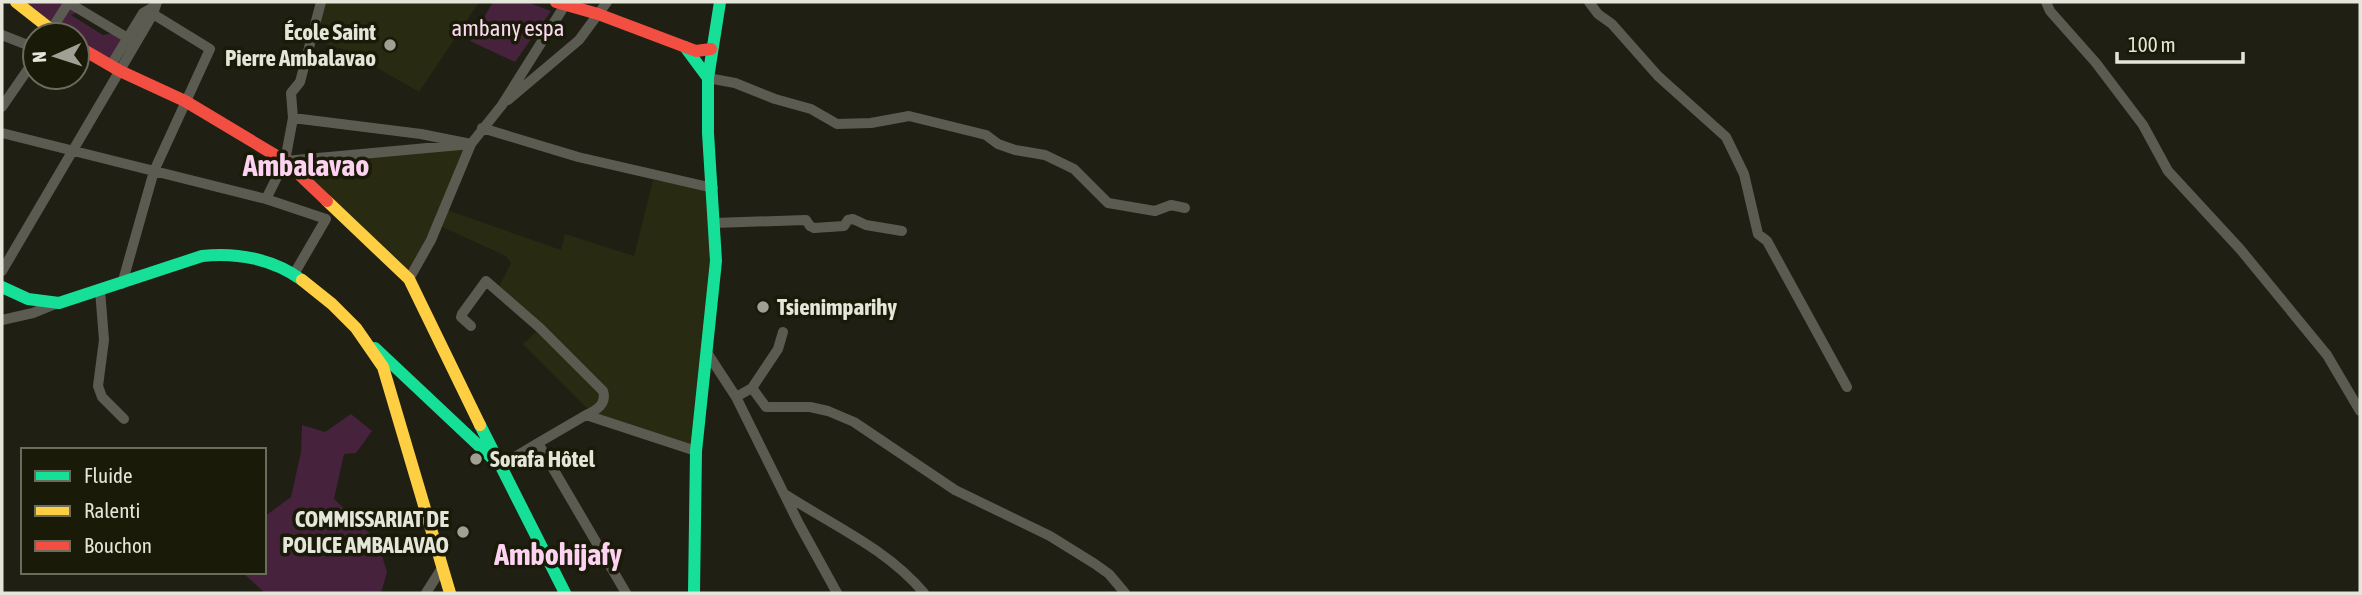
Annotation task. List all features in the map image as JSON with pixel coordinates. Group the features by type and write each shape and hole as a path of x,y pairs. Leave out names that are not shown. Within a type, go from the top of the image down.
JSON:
{"street":[{"path":"60,21 69,2 132,41"},
{"path":"266,199 285,161 293,118 291,93 300,82 321,2"},
{"path":"409,279 431,240 471,144 482,128 502,105 579,40 607,2"},
{"path":"694,593 696,452 716,261 708,133 708,78 720,2"},
{"path":"1588,2 1612,24 1658,76 1726,137 1744,174 1758,234 1767,241 1847,387"},
{"path":"2046,2 2050,11 2096,63 2143,125 2168,172 2240,249 2327,355 2360,411"},
{"path":"18,3 40,21"},
{"path":"502,105 560,4 598,14 696,51 711,49"},
{"path":"2,271 73,149 115,68 155,7 210,48 154,171 122,284"},
{"path":"2,36 21,43"},
{"path":"683,44 708,78 734,83 811,109 837,124 871,123 909,116 986,135 998,144 1015,150 1045,155 1074,169 1108,203 1155,211 1171,205 1185,208"},
{"path":"91,54 185,101 285,161 409,279 565,593"},
{"path":"2,107 21,79"},
{"path":"293,118 421,134 471,144"},
{"path":"482,128 578,158 713,188"},
{"path":"2,133 266,199 326,219"},
{"path":"285,161 471,144"},
{"path":"294,274 326,219 338,210"},
{"path":"714,223 806,220 814,228 844,226 848,220 853,219 866,225 902,231"},
{"path":"2,320 33,313 201,256 241,255 294,274 359,330 500,466"},
{"path":"471,326 461,317 462,314 486,281 540,328 603,391 605,398 595,411 500,466"},
{"path":"2,287 28,299 59,303"},
{"path":"100,290 104,341 98,386 102,397 124,419"},
{"path":"736,397 752,388 778,349 783,332"},
{"path":"375,348 450,593"},
{"path":"705,350 736,397 837,593"},
{"path":"389,387 411,382"},
{"path":"752,388 766,407 810,407 854,422 955,490 1050,536 1082,555 1109,574 1125,593"},
{"path":"586,415 696,452"},
{"path":"538,443 626,593"},
{"path":"785,494 851,532 910,576 924,593"},
{"path":"426,593 442,568"}],"shaded area":[{"name":"École Saint Pierre Ambalavao","path":"324,2 479,2 419,92 346,50 315,41"},
{"path":"469,149 439,215 403,279 285,161"},
{"path":"653,180 711,190 713,258 690,450 600,418 587,408 523,344 540,328 497,291 511,263 506,256 440,226 447,210 561,250 565,234 634,256"}],"green space":[{"path":"24,2 65,2 53,21 49,21"},
{"name":"ambany espa","path":"493,2 527,2 551,11 515,62 470,41"},
{"path":"69,7 78,12 71,15 81,21 61,21"},
{"path":"91,28 103,35 113,33 122,40 109,60 91,48"},
{"path":"351,414 372,431 356,453 344,454 334,499 377,540 387,572 381,593 265,593 244,574 266,574 266,516 291,497 301,452 302,425 325,432"}],"traffic: fast":[{"path":"694,593 696,451 716,261 708,133 708,78 720,2"},
{"path":"685,47 708,78"},
{"path":"2,287 28,299 59,303 202,256 215,255 241,256 267,262 302,280"},
{"path":"375,348 494,460"},
{"path":"480,425 565,593"}],"traffic: slow":[{"path":"16,2 40,21"},
{"path":"327,201 409,279 480,425"},
{"path":"302,280 356,328 383,367 450,593"}],"traffic: jam":[{"path":"556,2 598,14 696,51 711,49"},
{"path":"91,54 120,71 185,101 285,161 327,201"}],"place":[{"name":"École Saint Pierre Ambalavao","path":"390,45"},
{"name":"Tsienimparihy","path":"763,307"},
{"name":"Sorafa Hôtel","path":"476,459"},
{"name":"COMMISSARIAT DE POLICE AMBALAVAO","path":"463,532"}],"district":[{"name":"Ambalavao","path":"306,165"},
{"name":"Ambohijafy","path":"558,554"}]}
